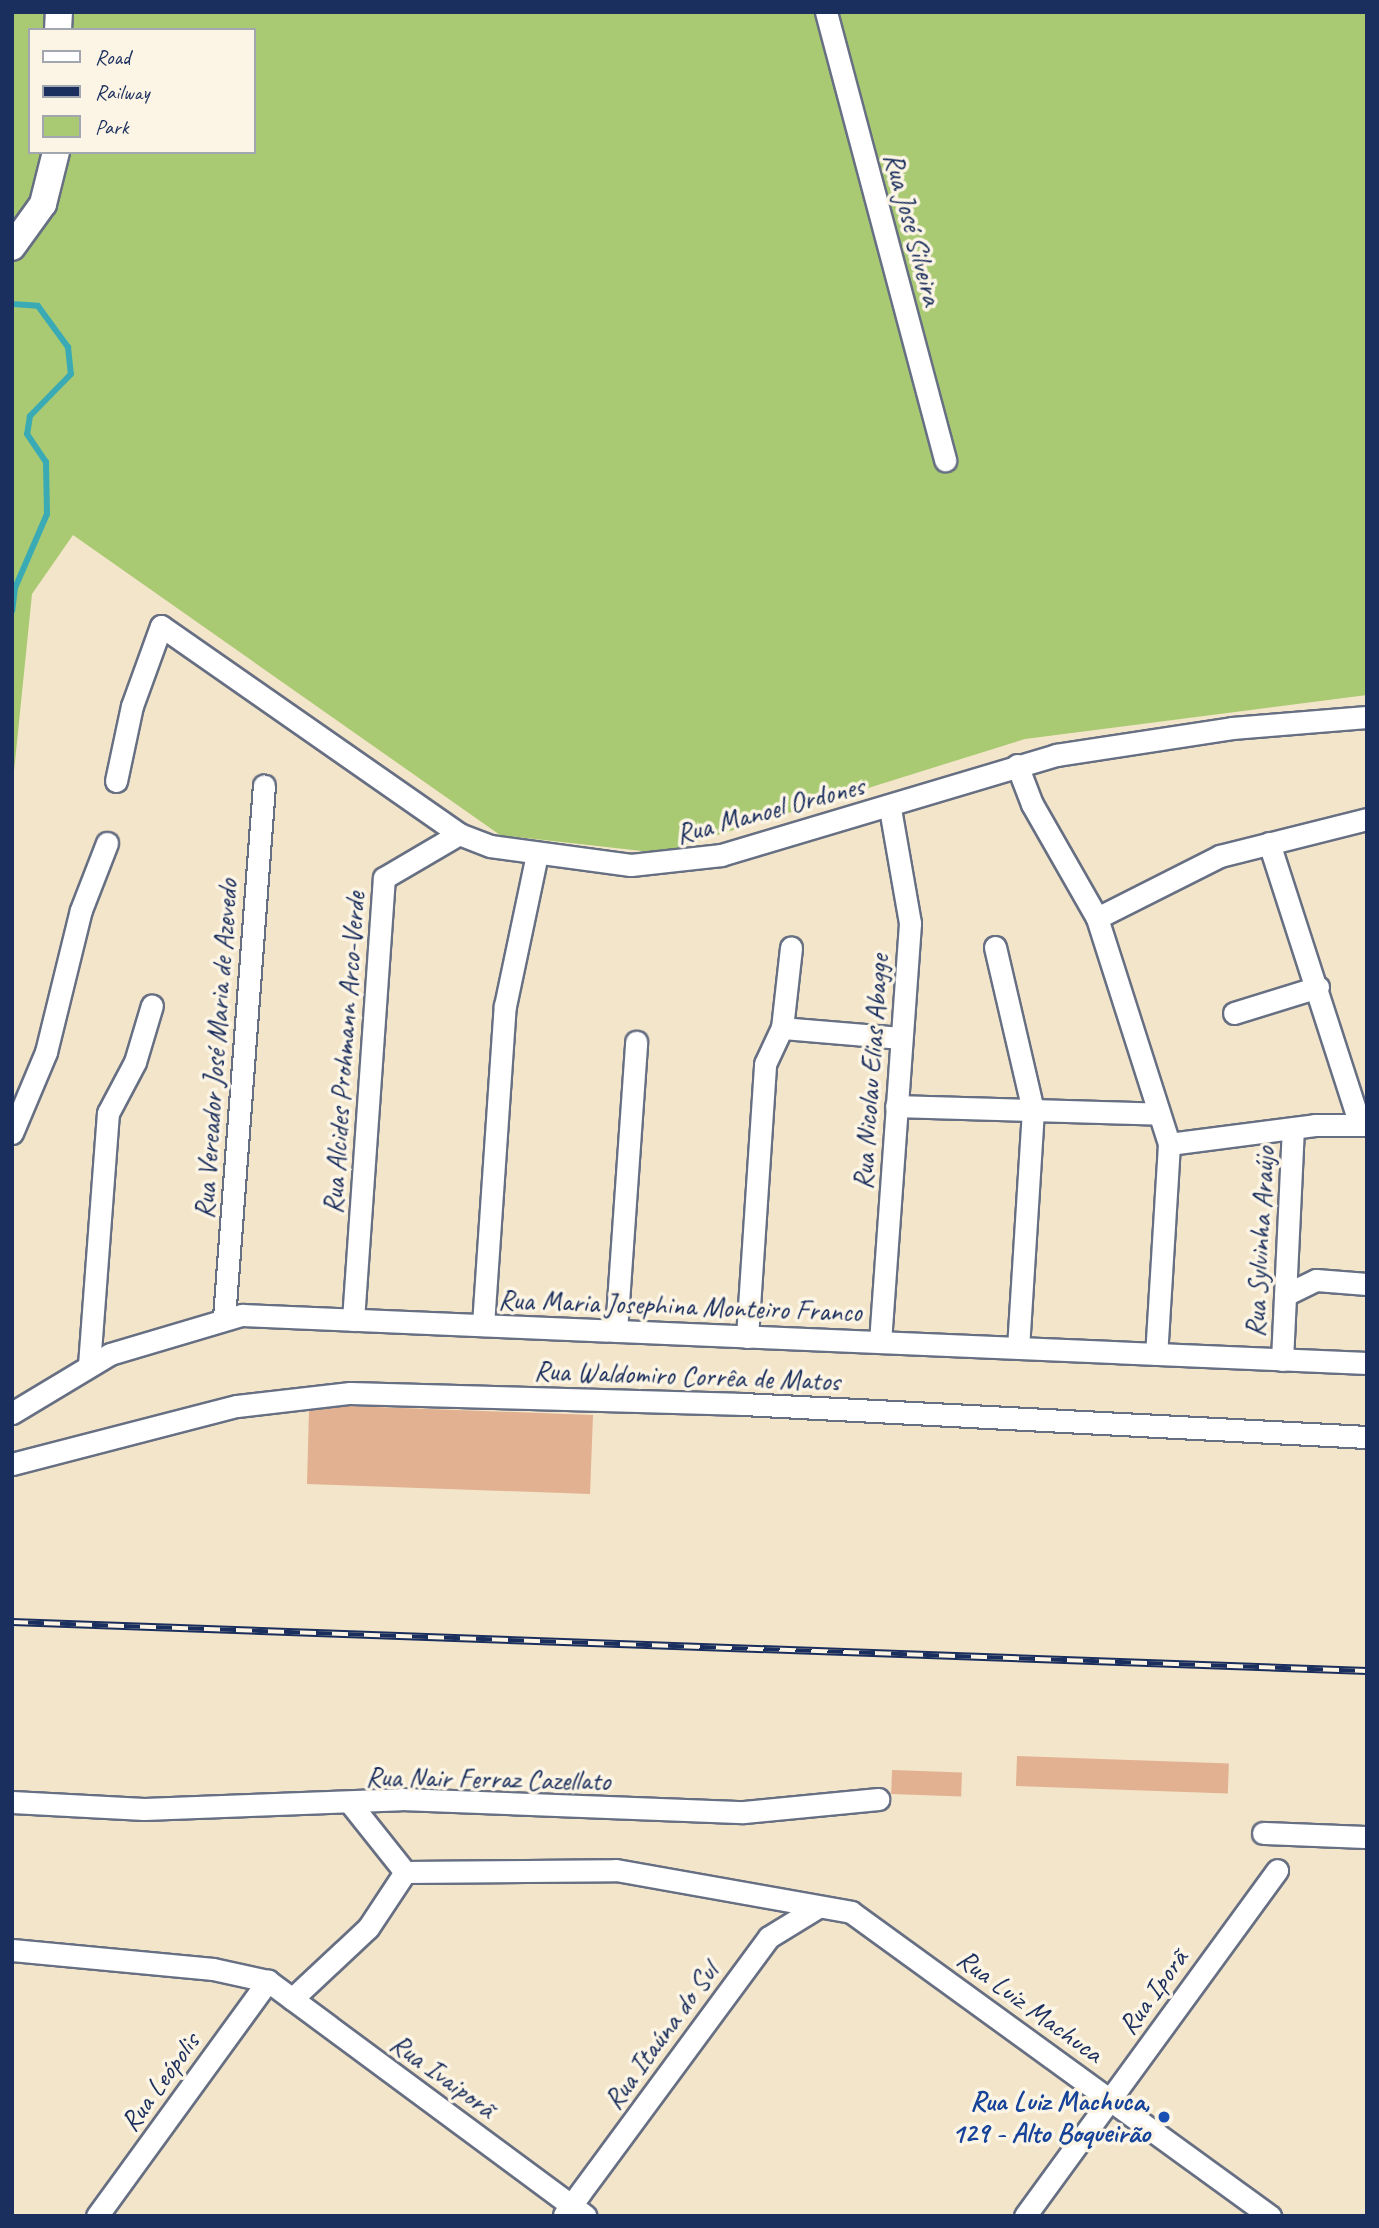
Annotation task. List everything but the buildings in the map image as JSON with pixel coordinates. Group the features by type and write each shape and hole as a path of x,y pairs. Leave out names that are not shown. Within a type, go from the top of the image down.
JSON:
{"street":[{"name":"Rua José Silveira","path":"826,12 945,460"},
{"path":"12,247 43,204 56,154"},
{"name":"Rua Manoel Ordones","path":"116,781 132,706 161,626 459,834 537,854 685,864 890,808 1017,765 1219,730 1365,722"},
{"path":"1017,765 1032,804 1097,918 1169,1144 1156,1354"},
{"name":"Rua Vereador José Maria de Azevedo","path":"224,1318 264,785"},
{"name":"Rua Nicolau Elias Abagge","path":"880,1342 909,899 890,808"},
{"path":"1097,918 1194,865 1269,843 1367,820"},
{"name":"Rua Alcides Prohmann Arco-Verde","path":"353,1320 384,878 459,834"},
{"path":"12,1133 46,1052 81,910 107,843"},
{"path":"1169,1144 1293,1128 1364,1125 1269,843"},
{"path":"483,1325 505,1006 537,854"},
{"path":"995,947 1033,1110 1018,1348"},
{"path":"747,1337 765,1064 782,1028 791,948"},
{"path":"1234,1013 1318,988"},
{"path":"89,1365 108,1113 135,1062 152,1005"},
{"path":"782,1028 900,1038"},
{"path":"616,1331 636,1042"},
{"path":"896,1106 1159,1114"},
{"name":"Rua Sylvinha Araújo","path":"1282,1360 1293,1128"},
{"path":"1285,1295 1316,1280 1367,1284"},
{"name":"Rua Maria Josephina Monteiro Franco","path":"13,1406 89,1365 224,1318 483,1325 1367,1363"},
{"name":"Rua Waldomiro Corrêa de Matos","path":"12,1464 237,1406 350,1393 743,1404 1367,1437"},
{"name":"Rua Nair Ferraz Cazellato","path":"12,1801 144,1809 351,1804 401,1799 744,1812 878,1799"},
{"path":"292,1999 368,1927 405,1872 351,1804"},
{"path":"1263,1833 1367,1837"},
{"name":"Rua Luiz Machuca","path":"405,1872 616,1870 818,1907 862,1918 1270,2216"},
{"name":"Rua Iporã","path":"1025,2216 1277,1870"},
{"name":"Rua Itaúna do Sul","path":"574,2212 769,1937 818,1907"},
{"path":"12,1950 213,1969 268,1981"},
{"name":"Rua Ivaiporã","path":"268,1981 574,2212"},
{"name":"Rua Leópolis","path":"97,2216 268,1981"}],"green space":[{"path":"12,12 1367,12 1367,695 1025,739 660,853 500,835 73,535 32,594 12,791"}],"waterway":[{"path":"12,304 38,306 68,347 71,374 30,416 27,434 46,462 47,514 15,588 12,611"}],"railway":[{"path":"12,1622 1367,1671"}],"place":[{"name":"Rua Luiz Machuca, 129 - Alto Boqueirão","path":"1164,2117"}]}
